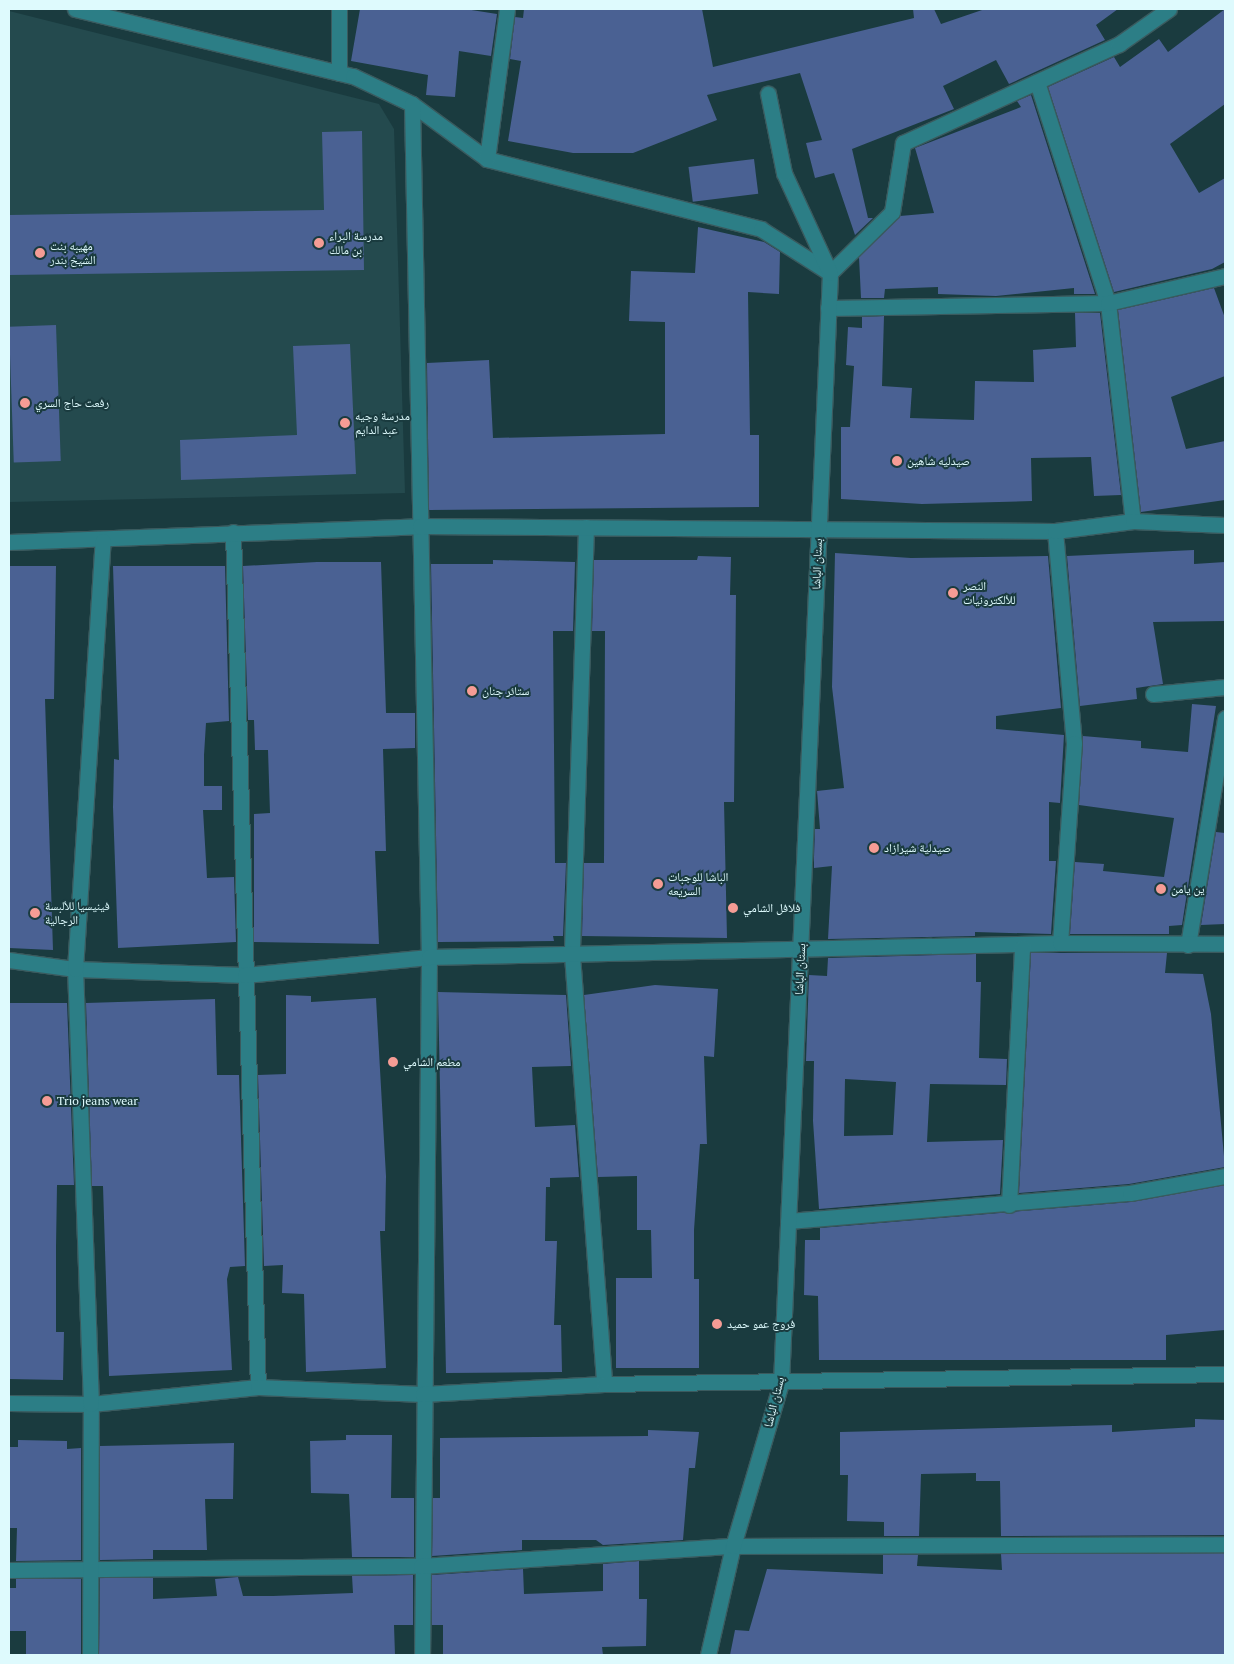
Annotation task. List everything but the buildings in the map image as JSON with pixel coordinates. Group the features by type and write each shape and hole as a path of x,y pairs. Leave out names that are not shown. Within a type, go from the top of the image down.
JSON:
{"street":[{"path":"75,9 339,73 412,104 487,159 761,229 830,273"},
{"path":"339,9 339,73"},
{"path":"487,159 507,9"},
{"path":"830,273 892,212 903,143 1119,44 1169,9"},
{"path":"1037,82 1108,303 1133,521"},
{"path":"768,94 784,172 830,273"},
{"path":"412,104 429,957 421,1566 422,1655"},
{"name":"بستان الباشا","path":"708,1655 733,1546 781,1383 830,273"},
{"path":"828,308 1108,303 1225,276"},
{"path":"9,542 103,541 232,532 420,526 1055,531 1133,521 1225,525"},
{"path":"586,527 572,956 604,1384"},
{"path":"1055,531 1074,743 1060,943"},
{"path":"232,532 258,1387"},
{"path":"90,1655 91,1404 75,968 103,541"},
{"path":"1153,694 1225,687"},
{"path":"1188,945 1225,718"},
{"path":"9,960 75,968 244,975 429,957 1022,947 1060,943 1225,944"},
{"path":"1009,1205 1022,947"},
{"path":"788,1221 1009,1205 1130,1193 1225,1176"},
{"path":"9,1403 91,1404 258,1387 423,1394 604,1384 781,1383 1225,1374"},
{"path":"9,1570 421,1566 733,1546 1225,1544"}],"shaded area":[{"path":"9,11 379,104 394,129 405,493 9,502"}],"place":[{"name":"مدرسة البراء بن مالك","path":"319,243"},
{"name":"مهيبه بنت الشيخ بندر","path":"40,253"},
{"name":"رفعت حاج السري","path":"25,403"},
{"name":"مدرسة وجيه عبد الدايم","path":"345,423"},
{"name":"صيدليه شاهين","path":"897,461"},
{"name":"النصر للألكترونيات","path":"953,593"},
{"name":"ستائر جنان","path":"472,691"},
{"name":"صيدلية شيرازاد","path":"874,848"},
{"name":"الباشا للوجبات السريعه","path":"658,884"},
{"name":"ين يامن","path":"1161,889"},
{"name":"فلافل الشامي","path":"733,908"},
{"name":"فينيسيا للألبسة الرجالية","path":"35,913"},
{"name":"مطعم الشامي","path":"393,1062"},
{"name":"Trio jeans wear","path":"47,1101"},
{"name":"فروج عمو حميد","path":"717,1324"}]}
